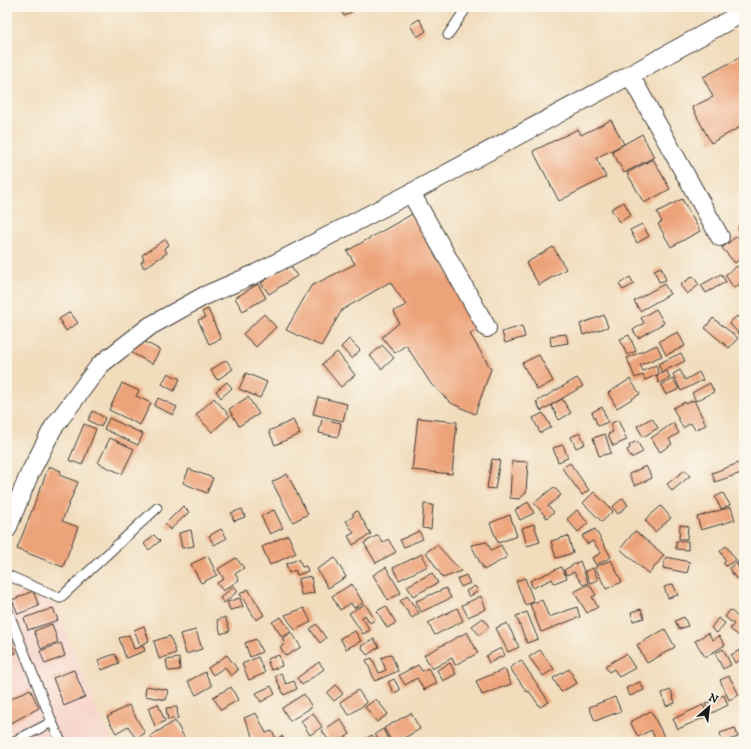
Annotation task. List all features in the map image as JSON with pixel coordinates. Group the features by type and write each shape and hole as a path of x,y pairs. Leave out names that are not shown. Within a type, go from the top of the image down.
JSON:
{"street":[{"path":"7,529 29,475 53,428 100,365 150,326 198,300 255,274 411,193 744,12"},
{"path":"630,75 720,237"},
{"path":"411,193 487,328"}],"lane":[{"path":"448,35 467,7"},
{"path":"7,574 60,598 157,508"},
{"path":"7,608 61,742"},
{"path":"13,742 52,722"}],"shaded area":[{"path":"30,586 54,604 98,713 113,742 7,742 7,600"}],"building":[{"path":"339,7 360,7 344,16"},
{"path":"419,19 426,31 417,37 410,25"},
{"path":"741,57 744,58 744,125 711,143 692,107 713,97 703,77"},
{"path":"611,120 624,144 596,158 606,177 559,201 533,151 578,129 581,135"},
{"path":"642,134 654,157 624,173 612,151"},
{"path":"653,159 670,189 644,203 627,173"},
{"path":"682,199 700,231 671,247 658,224 662,222 657,212"},
{"path":"624,202 631,215 619,222 611,209"},
{"path":"414,213 479,328 470,334 491,369 475,414 451,403 431,384 406,345 395,353 382,337 399,323 394,311 406,305 390,282 342,310 321,346 286,330 311,286 355,264 347,251"},
{"path":"642,224 649,236 637,243 630,230"},
{"path":"744,225 744,236 742,237 738,228"},
{"path":"737,236 744,244 744,256 735,263 722,248"},
{"path":"166,239 169,245 164,248 167,253 144,268 141,262 144,260 142,255"},
{"path":"553,247 566,269 539,285 526,263"},
{"path":"290,265 297,276 269,294 261,283"},
{"path":"737,266 744,276 744,281 734,288 725,275"},
{"path":"661,267 666,280 659,282 654,270"},
{"path":"721,274 726,282 706,293 701,285"},
{"path":"693,276 699,285 687,294 680,285"},
{"path":"630,277 634,284 623,290 619,284"},
{"path":"258,284 266,298 243,311 235,298"},
{"path":"664,284 670,294 640,311 634,301"},
{"path":"208,309 221,339 209,344 198,320 205,318 202,312"},
{"path":"656,309 664,323 638,338 633,330 644,323 641,318"},
{"path":"70,312 78,323 66,331 59,319"},
{"path":"264,314 276,327 256,347 243,334"},
{"path":"604,315 608,327 583,335 580,324"},
{"path":"737,316 744,324 744,331 740,335 729,323"},
{"path":"713,318 738,338 729,348 705,328"},
{"path":"522,326 525,337 505,343 502,332"},
{"path":"678,332 685,346 666,355 659,341"},
{"path":"566,334 568,343 551,346 550,336"},
{"path":"629,335 636,351 627,355 620,339"},
{"path":"140,339 160,350 152,364 132,353"},
{"path":"349,339 360,350 352,359 341,347"},
{"path":"382,345 394,358 382,369 370,356"},
{"path":"657,345 662,356 640,365 643,371 656,365 659,374 645,380 643,375 635,378 627,358"},
{"path":"337,352 355,375 341,387 322,364"},
{"path":"681,353 685,361 662,372 658,364"},
{"path":"539,355 553,381 537,390 522,363"},
{"path":"226,360 233,369 217,380 211,370"},
{"path":"680,370 685,380 699,372 703,380 681,391 673,374"},
{"path":"667,371 670,378 659,383 656,376"},
{"path":"168,373 180,379 174,391 162,384"},
{"path":"246,373 267,382 260,398 239,389"},
{"path":"577,378 583,386 541,411 536,402"},
{"path":"630,379 640,394 617,408 608,393"},
{"path":"673,379 679,389 666,395 661,385"},
{"path":"227,382 232,388 221,398 216,391"},
{"path":"122,383 139,391 136,396 151,403 140,425 109,410"},
{"path":"710,383 714,392 696,401 692,393"},
{"path":"248,397 259,414 239,426 229,409"},
{"path":"318,397 347,404 343,421 313,414"},
{"path":"158,398 177,407 173,415 154,406"},
{"path":"214,398 230,416 212,432 196,415"},
{"path":"562,399 571,413 559,420 551,405"},
{"path":"694,400 706,425 695,430 691,423 683,428 673,408 685,402 686,404"},
{"path":"602,407 608,422 598,426 592,412"},
{"path":"93,411 105,418 101,427 88,420"},
{"path":"543,413 551,427 540,433 533,418"},
{"path":"109,418 143,434 138,445 104,429"},
{"path":"418,418 457,422 452,474 412,470"},
{"path":"652,418 658,428 643,437 637,426"},
{"path":"322,419 341,423 338,437 319,433"},
{"path":"293,420 300,434 275,445 269,431"},
{"path":"618,420 627,440 613,446 608,434 613,432 610,424"},
{"path":"673,423 679,433 669,439 672,444 660,452 651,438"},
{"path":"84,424 96,429 82,465 69,460"},
{"path":"580,433 585,444 576,448 571,437"},
{"path":"605,434 611,453 599,456 593,438"},
{"path":"110,438 134,449 122,474 98,463"},
{"path":"637,441 643,452 631,458 627,450 630,448 629,445"},
{"path":"563,445 568,458 558,462 553,448"},
{"path":"492,459 500,460 495,489 487,488"},
{"path":"512,461 528,462 526,493 519,499 510,498"},
{"path":"744,461 744,472 715,482 712,473"},
{"path":"570,463 589,490 582,495 562,468"},
{"path":"49,466 61,471 59,475 78,482 62,521 78,527 63,567 17,549"},
{"path":"646,466 652,478 635,486 629,474"},
{"path":"189,469 213,478 207,493 183,483"},
{"path":"685,470 690,476 672,491 667,484"},
{"path":"287,474 308,514 293,522 272,482"},
{"path":"554,487 561,495 548,506 554,512 547,518 534,503"},
{"path":"594,492 613,511 602,522 583,503"},
{"path":"723,493 730,505 721,509 715,497"},
{"path":"623,498 628,505 618,514 612,507"},
{"path":"528,502 534,513 520,520 515,510"},
{"path":"424,504 433,505 431,529 422,528"},
{"path":"183,506 189,512 170,530 165,524"},
{"path":"661,506 671,518 655,532 645,520"},
{"path":"731,507 735,520 701,530 697,517"},
{"path":"242,509 245,517 234,521 231,513"},
{"path":"274,510 283,528 270,534 261,516"},
{"path":"577,510 588,523 578,532 567,519"},
{"path":"357,511 371,534 353,545 348,536 354,533 346,521 354,516 352,514"},
{"path":"510,515 517,536 498,543 490,523"},
{"path":"534,524 540,542 527,546 522,528"},
{"path":"680,525 688,526 687,539 679,539"},
{"path":"221,529 227,538 214,545 209,536"},
{"path":"595,529 611,557 596,565 592,558 601,553 593,541 587,544 582,536"},
{"path":"191,530 194,546 182,548 179,533"},
{"path":"419,531 423,539 404,547 400,540"},
{"path":"635,531 664,555 649,574 620,549"},
{"path":"154,535 160,541 149,550 144,544"},
{"path":"288,535 296,553 270,565 262,547"},
{"path":"378,535 383,543 388,539 396,552 376,563 364,543"},
{"path":"568,536 573,553 556,558 551,541"},
{"path":"676,541 688,541 688,550 676,549"},
{"path":"487,542 491,550 501,545 507,557 484,570 471,545"},
{"path":"437,545 461,571 443,578 426,552"},
{"path":"726,546 736,560 726,566 723,563 726,561 720,551"},
{"path":"422,554 428,566 399,580 393,568"},
{"path":"208,556 217,575 201,583 191,564"},
{"path":"666,557 690,562 687,573 663,568"},
{"path":"744,557 744,570 743,571 737,562"},
{"path":"236,558 244,568 235,574 239,580 223,591 217,583 224,579 218,569"},
{"path":"335,558 346,577 328,588 317,569"},
{"path":"299,559 302,567 306,566 308,571 297,575 295,570 289,573 286,564"},
{"path":"611,560 622,582 606,589 595,567"},
{"path":"580,561 588,583 583,585 574,572 566,575 564,570"},
{"path":"736,563 743,575 736,579 729,568"},
{"path":"386,567 401,593 388,600 373,575"},
{"path":"561,567 567,578 554,583 552,579 533,588 530,581"},
{"path":"593,568 598,580 590,583 585,571"},
{"path":"432,573 438,583 413,596 407,586"},
{"path":"466,575 470,583 461,587 457,579"},
{"path":"311,576 314,593 301,595 298,579"},
{"path":"525,578 534,602 525,605 516,581"},
{"path":"352,584 363,603 354,608 351,603 340,610 332,596"},
{"path":"589,584 596,595 592,597 598,607 587,613 574,592"},
{"path":"673,584 678,595 668,598 664,587"},
{"path":"234,586 238,591 224,603 220,598"},
{"path":"475,586 478,591 469,597 466,591"},
{"path":"446,588 451,598 421,612 416,601"},
{"path":"248,589 264,615 256,620 240,594"},
{"path":"33,591 39,606 18,614 12,600"},
{"path":"407,596 419,613 412,618 400,601"},
{"path":"481,596 486,609 468,617 462,605"},
{"path":"240,598 243,607 230,610 227,602"},
{"path":"542,600 549,617 577,607 580,617 541,632 530,604"},
{"path":"365,604 375,620 370,623 365,615 362,617 370,630 363,634 349,613"},
{"path":"386,606 396,623 387,628 377,611"},
{"path":"53,608 58,620 28,630 24,618"},
{"path":"304,608 311,622 295,630 285,615"},
{"path":"457,608 463,621 435,635 428,623"},
{"path":"641,609 644,618 633,621 631,612"},
{"path":"730,610 744,622 744,640 730,629 734,624 725,617"},
{"path":"527,612 538,639 527,643 516,616"},
{"path":"225,617 230,631 221,634 217,620"},
{"path":"281,617 291,632 282,637 272,622"},
{"path":"684,617 688,626 679,629 675,621"},
{"path":"483,618 489,627 479,635 472,626"},
{"path":"718,618 725,623 717,633 711,628"},
{"path":"507,623 519,647 508,652 496,628"},
{"path":"52,624 58,642 41,649 34,631"},
{"path":"316,624 326,638 320,643 310,629"},
{"path":"144,626 149,641 140,645 134,630"},
{"path":"665,629 675,647 647,663 637,645"},
{"path":"196,630 202,649 186,654 180,634"},
{"path":"355,631 361,641 346,649 340,638"},
{"path":"467,632 478,653 455,665 452,658 432,669 424,655"},
{"path":"292,633 301,647 286,656 280,647 285,644 282,639"},
{"path":"708,633 713,640 719,636 725,645 705,657 695,641"},
{"path":"9,634 13,643 7,647 7,635"},
{"path":"129,635 134,649 143,646 145,651 126,658 119,638"},
{"path":"170,636 176,653 159,659 154,641"},
{"path":"256,639 262,652 250,657 245,643"},
{"path":"374,639 379,647 367,655 361,646"},
{"path":"61,643 65,656 45,664 40,651"},
{"path":"12,645 16,653 7,658 7,648"},
{"path":"501,648 505,655 489,663 486,656"},
{"path":"723,649 731,665 723,669 715,653"},
{"path":"540,650 554,669 543,676 529,657"},
{"path":"740,650 744,658 735,663 731,655"},
{"path":"115,654 119,663 102,670 98,660"},
{"path":"391,654 398,671 375,681 366,660 372,658 379,673 386,670 381,658"},
{"path":"626,654 635,668 619,677 614,669 609,672 605,666"},
{"path":"227,655 238,670 231,676 225,667 213,675 208,668"},
{"path":"279,655 282,666 271,670 267,659"},
{"path":"258,657 265,673 249,680 242,664"},
{"path":"179,658 180,670 168,671 166,660"},
{"path":"521,660 549,702 540,707 510,668"},
{"path":"319,662 324,669 302,685 297,678"},
{"path":"450,663 456,674 443,681 437,670"},
{"path":"418,665 422,671 428,668 437,683 424,690 417,678 405,685 399,675"},
{"path":"505,669 511,684 482,695 476,681"},
{"path":"569,669 577,683 561,692 553,678"},
{"path":"74,670 85,697 64,706 53,678"},
{"path":"205,672 212,686 196,695 188,681"},
{"path":"281,673 286,684 294,681 297,689 284,695 275,676"},
{"path":"729,676 739,695 729,700 720,680"},
{"path":"394,679 400,690 394,693 388,682"},
{"path":"640,682 644,690 630,696 626,688"},
{"path":"336,685 343,694 334,701 327,693"},
{"path":"146,686 168,690 166,700 145,696"},
{"path":"271,686 275,694 261,702 256,693"},
{"path":"231,687 238,700 221,710 213,697"},
{"path":"30,689 39,708 7,725 7,701"},
{"path":"358,690 367,703 349,715 340,702"},
{"path":"671,690 675,703 666,706 662,693"},
{"path":"304,694 312,707 290,721 282,708"},
{"path":"724,695 728,705 710,714 705,704"},
{"path":"615,697 621,711 595,721 589,707"},
{"path":"376,699 388,714 377,722 365,707"},
{"path":"158,704 165,721 155,726 148,708"},
{"path":"129,705 145,733 136,739 128,726 116,733 107,717"},
{"path":"703,705 708,716 678,729 673,719"},
{"path":"177,707 178,718 168,720 166,708"},
{"path":"651,711 666,740 663,742 657,742 651,730 638,737 630,722"},
{"path":"256,713 266,733 272,731 276,739 282,736 285,742 256,742 244,718"},
{"path":"313,713 322,727 310,735 301,721"},
{"path":"411,713 420,729 397,742 392,742 384,728"},
{"path":"340,719 350,734 338,742 330,742 322,731"},
{"path":"175,721 187,742 153,742 150,736"},
{"path":"735,728 738,737 723,742 720,733"},
{"path":"383,729 390,742 380,742 375,734"},
{"path":"372,735 377,742 360,742"}]}
